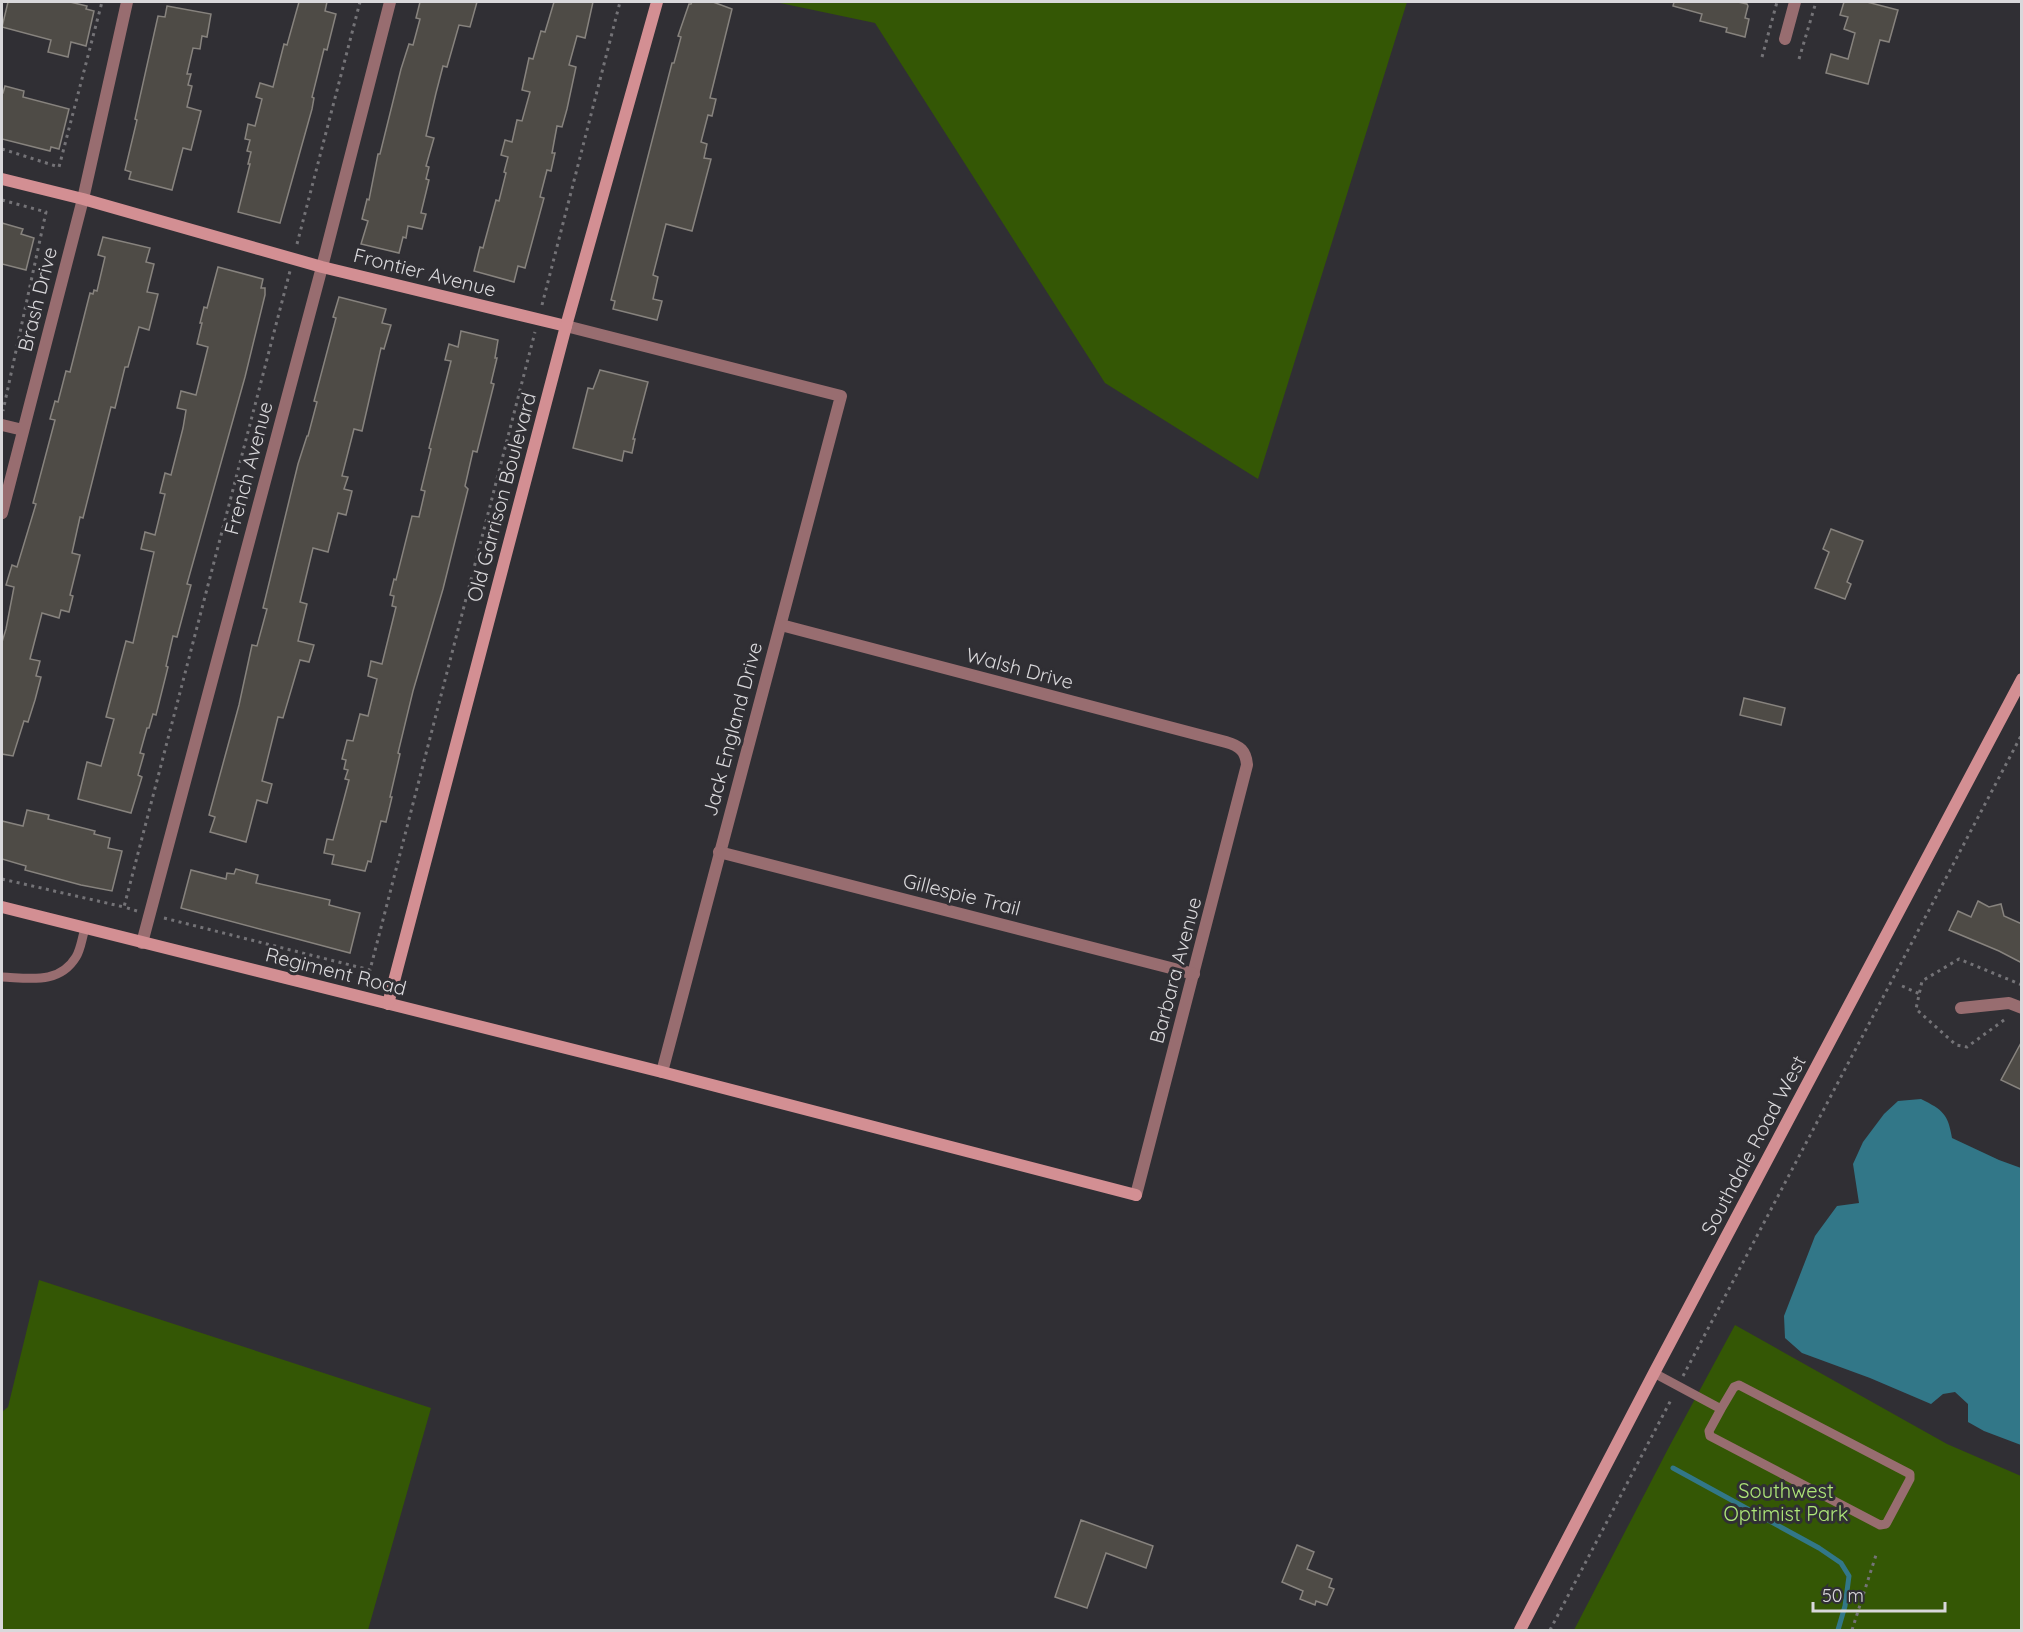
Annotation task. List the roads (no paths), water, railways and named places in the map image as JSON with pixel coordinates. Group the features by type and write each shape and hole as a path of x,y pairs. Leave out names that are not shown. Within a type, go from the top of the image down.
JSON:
{"street":[{"name":"Brash Drive","path":"2,513 82,199 127,2"},
{"name":"French Avenue","path":"142,944 390,2"},
{"name":"Old Garrison Boulevard","path":"388,1004 566,326 657,2"},
{"path":"1785,39 1795,2"},
{"name":"Frontier Avenue","path":"2,179 82,199 322,267 841,396"},
{"name":"Jack England Drive","path":"662,1072 841,396"},
{"path":"2,425 23,430"},
{"name":"Walsh Drive","path":"781,626 1226,742 1238,746 1246,755"},
{"name":"Southdale Road West","path":"1520,1630 2022,679"},
{"name":"Barbara Avenue","path":"1136,1195 1247,765 1246,755"},
{"name":"Gillespie Trail","path":"719,852 1194,974"},
{"name":"Regiment Road","path":"2,907 142,944 662,1072 1136,1195"},
{"path":"1961,1008 2009,1003 2022,1008"}],"lane":[{"path":"2,976 48,979 62,971 76,956 85,929"},
{"path":"1654,1373 1721,1409"},
{"path":"1739,1385 1910,1474 1910,1479 1886,1524 1880,1525 1710,1436 1709,1431 1721,1409 1734,1387 1739,1385"}],"water":[{"path":"1921,1099 1935,1106 1943,1114 1949,1123 1952,1138 2021,1168 2021,1445 1984,1431 1968,1422 1968,1404 1955,1392 1943,1394 1931,1404 1802,1353 1785,1338 1784,1316 1815,1236 1837,1206 1859,1203 1853,1164 1863,1142 1884,1114 1898,1101"}],"waterway":[{"path":"1673,1468 1819,1548 1841,1563 1849,1576 1845,1606 1838,1630"}],"park label":[{"name":"Southwest Optimist Park","path":"1786,1502"}]}
